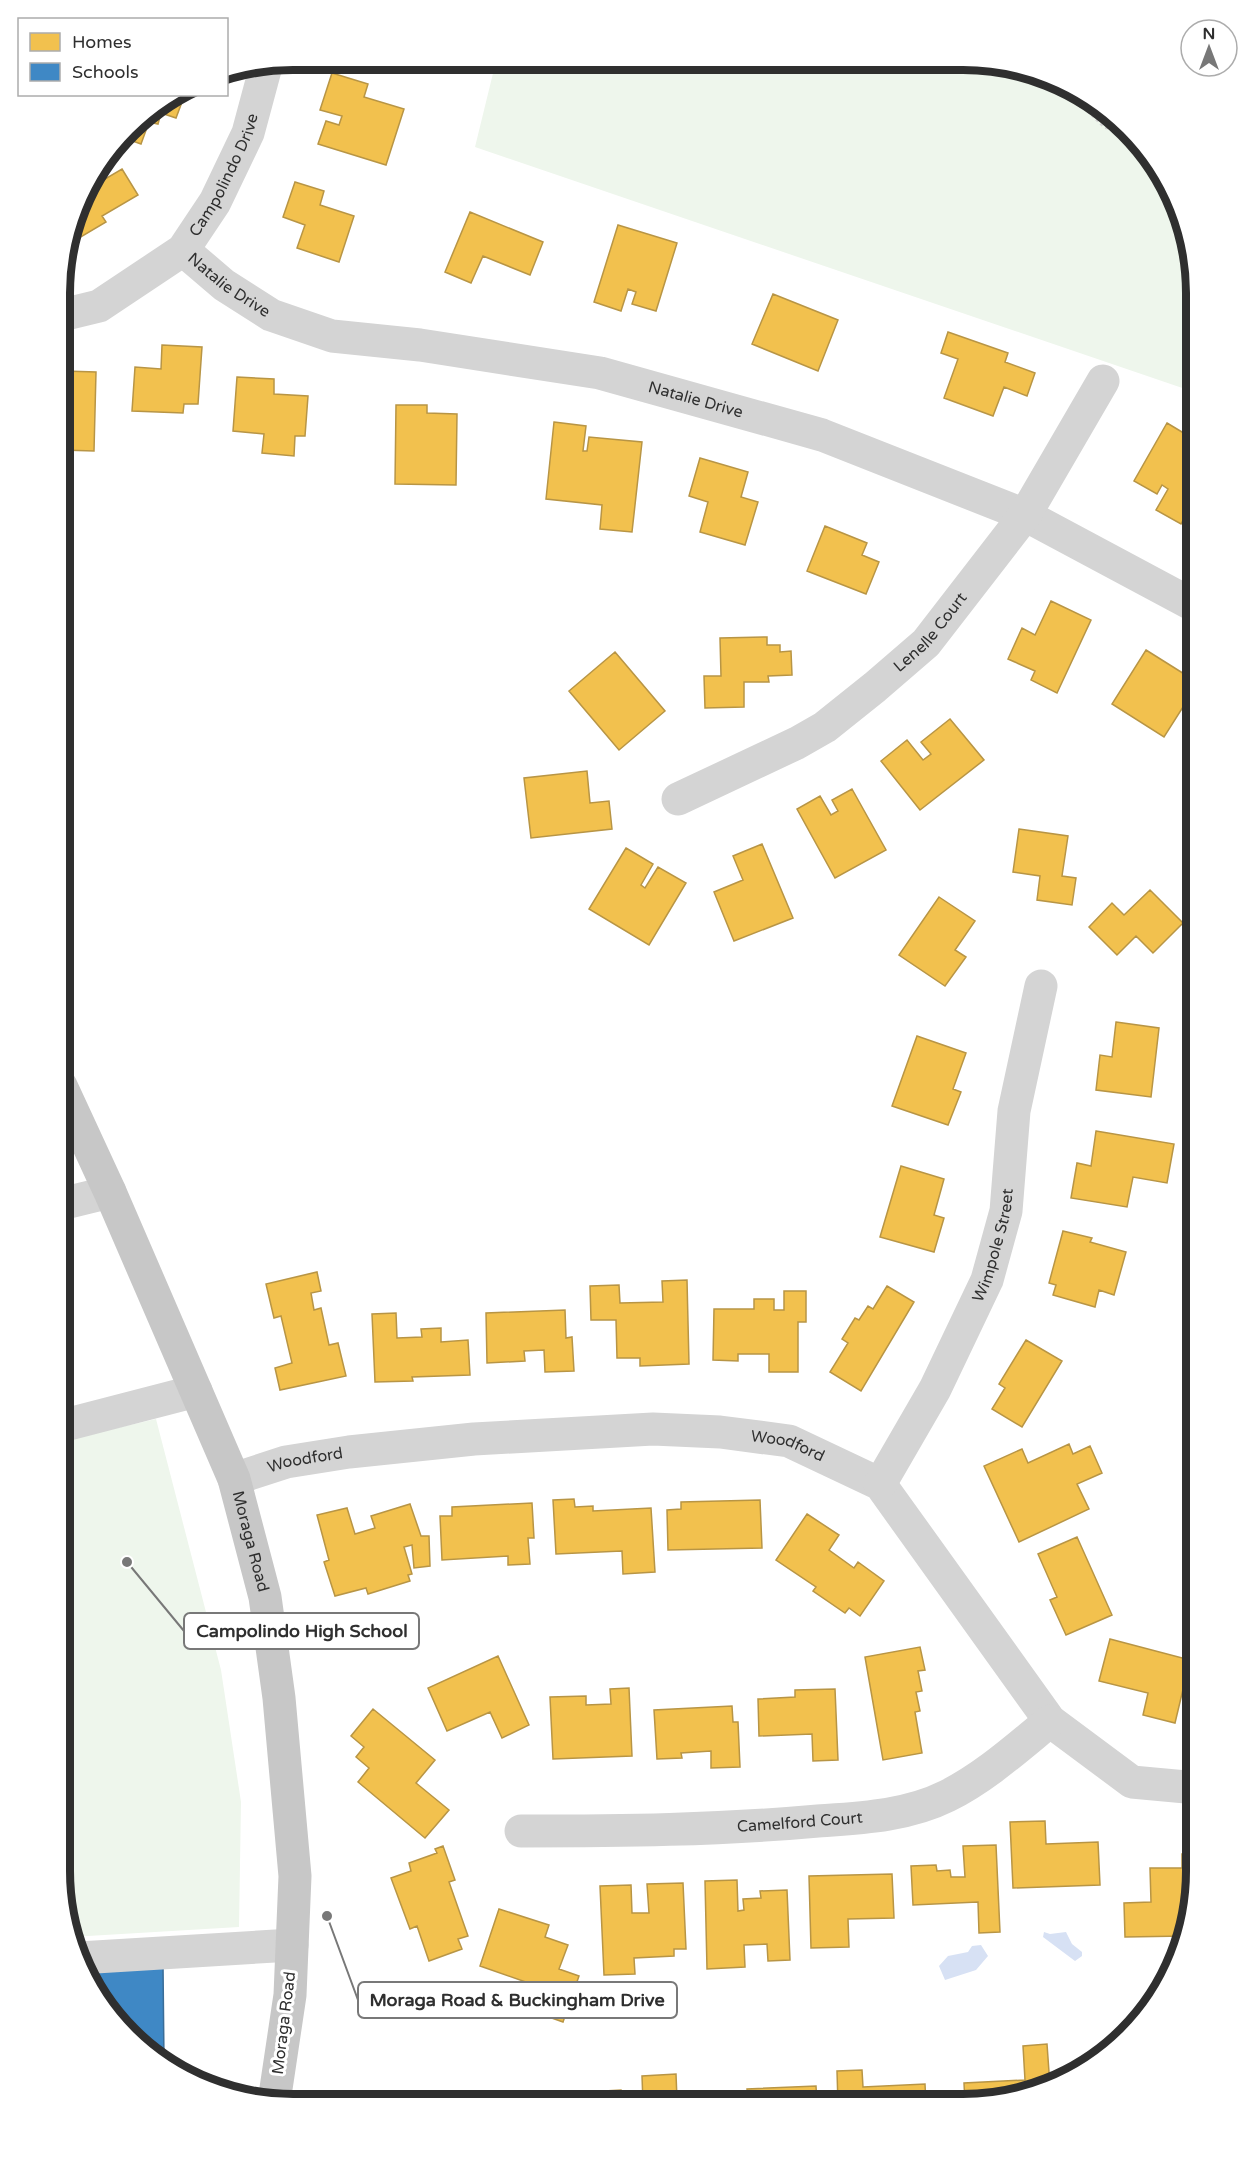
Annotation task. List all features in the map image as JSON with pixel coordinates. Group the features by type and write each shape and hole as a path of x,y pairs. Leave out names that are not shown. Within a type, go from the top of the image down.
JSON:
{"main road":[{"name":"Moraga Road","path":"70,1105 110,1192 234,1479 265,1597 279,1698 295,1876 290,1995 275,2093"}],"street":[{"name":"Campolindo Drive","path":"70,313 99,306 183,250 215,202 248,133 264,72"},
{"name":"Natalie Drive","path":"183,250 224,285 271,315 332,336 420,345 600,373 822,435 1024,514 1186,601"},
{"name":"Lenelle Court","path":"678,800 797,743 825,727 926,643 1024,514 1103,381"},
{"name":"Wimpole Street","path":"880,1484 935,1389 987,1280 1006,1211 1014,1111 1041,986"},
{"path":"70,1202 110,1192"},
{"path":"70,1424 196,1391"},
{"name":"Woodford","path":"234,1479 286,1462 349,1452 474,1439 653,1429 720,1432 789,1441 880,1484 1050,1721 1132,1782 1186,1787"},
{"name":"Camelford Court","path":"521,1831 604,1831 780,1825 908,1811 947,1796 999,1763 1050,1721"},
{"path":"88,1958 292,1946"}],"path":[{"path":"1083,105 1105,127 1113,129"}],"shaded area":[{"path":"494,70 963,70 992,72 1035,82 1075,100 1121,136 1149,170 1170,208 1185,265 1186,389 475,147"},
{"path":"156,1419 221,1670 241,1802 239,1927 80,1936 72,1899 70,1870 70,1439"}],"water":[{"path":"1044,1932 1050,1934 1066,1932 1072,1944 1082,1952 1082,1956 1075,1961 1043,1937"},
{"path":"981,1945 988,1956 976,1970 945,1980 939,1966 948,1956 968,1952 972,1946"},
{"path":"484,1987 497,1988 504,1998 512,1998 520,2003 521,2013 518,2017 504,2018 485,2007 472,2010 470,2003 474,1998 478,1998"}],"building: Homes":[{"path":"332,73 368,84 364,97 404,109 386,165 318,144 326,121 339,125 342,116 320,110"},
{"path":"183,100 176,118 163,114"},
{"path":"160,115 158,124 151,123"},
{"path":"148,125 141,144 132,141"},
{"path":"122,169 138,195 102,216 106,222 77,239 87,208 100,182"},
{"path":"295,182 324,191 320,205 354,216 339,262 297,248 305,225 283,217"},
{"path":"470,212 543,242 530,275 483,256 471,283 445,272"},
{"path":"618,225 677,243 656,311 632,304 636,292 628,289 621,311 594,302"},
{"path":"773,294 838,320 818,371 752,344"},
{"path":"948,332 1008,353 1005,362 1035,373 1027,396 1004,387 993,416 944,398 958,359 941,353"},
{"path":"162,345 202,347 198,404 184,404 183,413 132,411 135,367 161,369"},
{"path":"70,371 96,372 94,451 70,450"},
{"path":"237,377 274,379 274,394 308,396 305,436 295,436 294,456 262,453 264,434 233,431"},
{"path":"396,405 427,405 427,413 457,414 456,485 395,484"},
{"path":"554,422 586,426 583,451 587,451 589,437 642,442 632,532 600,529 602,505 546,499"},
{"path":"1167,423 1186,434 1186,515 1181,524 1156,510 1168,489 1162,485 1157,494 1134,481"},
{"path":"700,458 748,472 741,497 758,502 745,545 700,532 708,502 689,496"},
{"path":"825,526 867,543 862,555 879,562 866,594 807,571"},
{"path":"1051,601 1091,620 1057,693 1031,680 1035,671 1008,659 1022,628 1035,635"},
{"path":"767,637 767,645 780,645 780,652 791,651 792,675 768,676 769,682 744,682 744,707 705,708 704,676 721,676 720,638"},
{"path":"1146,650 1186,675 1186,702 1164,737 1112,704"},
{"path":"615,652 665,711 619,750 569,691"},
{"path":"950,719 984,760 920,810 881,761 907,740 923,760 931,754 921,742"},
{"path":"587,771 590,803 609,801 612,829 531,838 524,778"},
{"path":"852,789 886,850 835,878 797,809 820,796 831,815 838,811 832,800"},
{"path":"1019,829 1068,836 1062,876 1076,878 1072,905 1037,900 1040,876 1013,872"},
{"path":"762,844 793,918 734,941 714,892 743,880 733,856"},
{"path":"626,848 653,864 641,885 645,888 658,867 686,883 649,945 589,909"},
{"path":"1150,890 1183,923 1153,953 1136,936 1117,955 1089,927 1112,903 1124,915"},
{"path":"939,897 975,921 955,950 966,957 945,986 899,955"},
{"path":"1116,1022 1159,1028 1151,1097 1096,1090 1100,1055 1112,1057"},
{"path":"917,1036 966,1053 953,1089 961,1092 948,1125 892,1106"},
{"path":"1096,1131 1174,1144 1167,1183 1133,1177 1127,1207 1071,1198 1077,1163 1091,1166"},
{"path":"901,1166 944,1179 934,1215 944,1218 934,1252 880,1237"},
{"path":"1063,1231 1092,1238 1090,1242 1126,1252 1114,1295 1099,1290 1095,1307 1053,1295 1056,1285 1049,1283"},
{"path":"317,1272 321,1291 311,1293 314,1310 321,1308 329,1345 338,1343 346,1376 280,1390 275,1368 292,1363 281,1316 274,1318 266,1284"},
{"path":"687,1280 689,1364 640,1366 640,1358 617,1358 616,1320 591,1320 590,1286 619,1285 620,1303 663,1302 662,1281"},
{"path":"887,1286 914,1302 861,1391 830,1372 848,1343 842,1339 855,1318 859,1320 868,1306 873,1309"},
{"path":"784,1291 806,1291 806,1322 798,1322 798,1372 769,1372 769,1354 738,1354 738,1361 713,1360 714,1309 754,1309 754,1299 774,1299 774,1310 784,1310"},
{"path":"565,1310 566,1338 572,1337 574,1371 545,1372 544,1350 524,1351 525,1361 487,1363 486,1313"},
{"path":"396,1313 397,1338 422,1337 421,1329 441,1328 441,1342 468,1340 470,1375 412,1377 413,1381 375,1382 372,1314"},
{"path":"1026,1340 1062,1361 1022,1427 992,1409 1005,1388 999,1384"},
{"path":"1069,1444 1073,1454 1090,1446 1102,1473 1077,1484 1089,1509 1019,1542 984,1466 1022,1449 1028,1463"},
{"path":"574,1499 575,1507 593,1506 593,1511 651,1508 655,1572 623,1574 622,1551 556,1554 553,1500"},
{"path":"760,1500 762,1548 668,1550 667,1510 681,1509 681,1502"},
{"path":"532,1503 534,1538 528,1538 530,1564 508,1565 508,1556 442,1560 440,1516 452,1516 452,1507"},
{"path":"410,1504 421,1536 429,1536 430,1566 414,1568 412,1545 404,1547 412,1574 408,1575 410,1581 368,1594 366,1588 335,1596 324,1562 329,1560 317,1515 347,1508 355,1534 375,1528 371,1516"},
{"path":"807,1514 839,1535 829,1550 854,1568 858,1562 884,1581 860,1616 849,1608 845,1613 813,1591 816,1587 776,1560"},
{"path":"1077,1537 1112,1615 1066,1635 1050,1600 1057,1597 1038,1554"},
{"path":"1110,1639 1186,1659 1186,1677 1175,1723 1143,1715 1148,1693 1099,1681"},
{"path":"920,1647 925,1670 918,1671 922,1691 916,1692 920,1711 915,1712 922,1753 883,1760 865,1657"},
{"path":"498,1656 529,1725 502,1738 490,1712 447,1731 428,1688"},
{"path":"629,1688 632,1756 553,1759 550,1697 586,1696 586,1705 611,1704 610,1689"},
{"path":"835,1689 838,1760 813,1761 812,1734 759,1736 758,1699 795,1697 795,1690"},
{"path":"732,1706 733,1722 738,1722 740,1767 711,1768 711,1751 681,1753 682,1758 657,1759 654,1710"},
{"path":"373,1709 435,1760 416,1783 449,1810 425,1838 358,1782 369,1768 356,1757 364,1747 351,1736"},
{"path":"1045,1821 1046,1844 1098,1842 1100,1885 1013,1888 1010,1822"},
{"path":"996,1845 1000,1932 979,1933 978,1902 913,1905 911,1866 936,1865 937,1871 950,1870 951,1877 965,1877 963,1846"},
{"path":"443,1846 455,1880 449,1882 468,1936 458,1939 462,1949 429,1961 417,1926 410,1929 391,1878 411,1871 409,1863 437,1853 435,1849"},
{"path":"1182,1854 1186,1854 1185,1899 1177,1936 1125,1937 1124,1903 1151,1902 1150,1868 1182,1868"},
{"path":"892,1874 894,1918 848,1919 849,1947 811,1948 809,1876"},
{"path":"737,1880 738,1911 744,1910 743,1899 761,1898 760,1891 787,1890 790,1960 768,1961 767,1944 744,1945 745,1967 707,1969 705,1881"},
{"path":"683,1883 686,1949 674,1949 674,1956 634,1958 635,1974 604,1975 600,1886 631,1885 632,1913 649,1913 647,1884"},
{"path":"499,1909 549,1925 545,1937 568,1945 559,1969 579,1976 563,2022 532,2011 540,1987 480,1966"},
{"path":"1047,2044 1049,2077 1007,2089 965,2094 964,2083 1025,2080 1023,2046"},
{"path":"862,2070 863,2087 925,2084 926,2094 838,2094 837,2071"},
{"path":"676,2074 677,2094 643,2094 642,2076"},
{"path":"816,2086 816,2094 747,2094 747,2089"},
{"path":"621,2090 621,2094 550,2094"},
{"path":"357,2091 372,2094 356,2094"}],"building: Schools":[{"path":"163,1965 164,2051 126,2017 100,1982 92,1966"}],"place":[{"name":"Campolindo High School","path":"127,1562"},
{"name":"Moraga Road & Buckingham Drive","path":"327,1916"}]}
